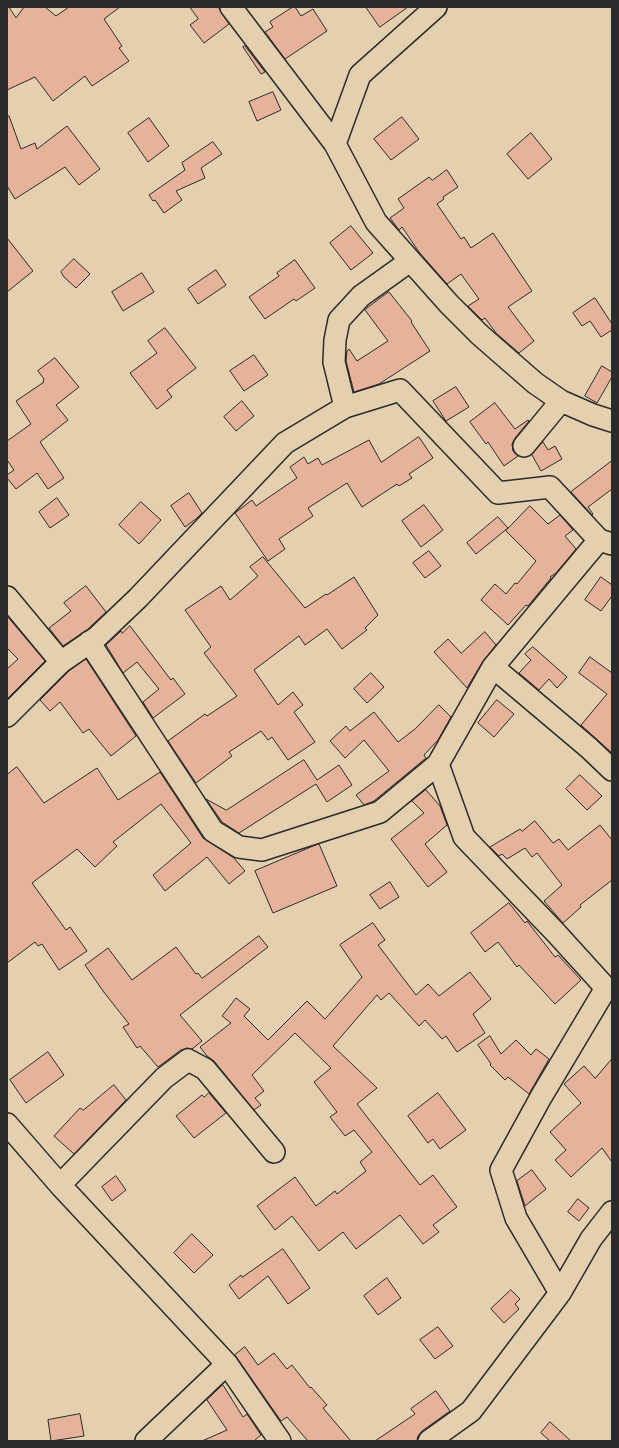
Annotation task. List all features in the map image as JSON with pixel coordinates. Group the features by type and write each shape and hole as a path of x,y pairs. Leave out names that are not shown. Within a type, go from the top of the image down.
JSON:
{"street":[{"path":"231,7 336,144 376,222 449,304 480,335 535,383 561,400 593,415 611,416"},
{"path":"336,144 360,75 436,7"},
{"path":"345,407 334,362 335,340 339,320 361,296 410,261"},
{"path":"7,716 61,662 89,642 138,598 285,443 345,407 400,390 498,493 550,487 606,542 494,667 438,764 380,812 262,850 239,848 213,831 89,642"},
{"path":"524,446 561,400"},
{"path":"7,597 61,662"},
{"path":"494,667 589,748 612,770"},
{"path":"438,764 464,837 557,934 606,988 541,1097 501,1170 516,1218 560,1293"},
{"path":"60,1185 164,1078 188,1060 205,1069 274,1152"},
{"path":"7,1124 60,1185 227,1364 280,1441"},
{"path":"429,1441 471,1410 560,1293 591,1238 612,1212"},
{"path":"146,1441 227,1364"}],"building":[{"path":"7,7 9,7 16,18 24,7 45,7 56,16 69,7 120,7 104,19 122,46 119,48 129,61 92,86 85,76 53,101 35,77 7,90"},
{"path":"190,7 218,7 229,24 204,43 190,25 198,19"},
{"path":"295,7 301,16 313,9 327,31 285,59 265,32 273,27 270,22"},
{"path":"366,7 408,7 380,27"},
{"path":"245,46 265,72 261,74 243,47"},
{"path":"273,92 281,110 257,121 249,102"},
{"path":"7,116 9,116 21,149 35,143 37,149 67,126 100,169 79,185 65,167 15,199 7,186"},
{"path":"402,117 419,139 391,160 374,139"},
{"path":"149,118 169,146 148,162 128,133"},
{"path":"531,133 552,159 528,179 507,154"},
{"path":"213,142 222,154 201,168 205,178 176,191 182,200 164,213 155,200 153,201 149,195 185,170 182,163"},
{"path":"447,170 458,187 443,197 444,199 437,204 461,239 464,237 471,248 493,233 532,291 508,307 534,341 519,353 496,333 485,318 482,320 468,306 479,299 461,274 447,284 419,252 402,227 399,230 390,218 404,208 398,199 429,177 432,180"},
{"path":"351,226 373,253 351,270 330,243"},
{"path":"7,238 33,271 7,292"},
{"path":"74,259 90,274 76,288 64,277 61,272"},
{"path":"295,260 315,288 296,301 294,299 265,319 249,297 279,276 277,273"},
{"path":"216,270 226,285 198,304 188,289"},
{"path":"142,273 154,292 123,311 112,292"},
{"path":"389,292 412,321 411,322 430,351 379,384 354,392 346,361 347,351 349,349 357,361 388,341 365,310"},
{"path":"595,298 612,324 612,330 601,337 590,321 582,326 573,313"},
{"path":"165,328 196,368 167,390 172,397 157,409 130,373 157,353 148,341"},
{"path":"254,355 268,375 244,391 230,371"},
{"path":"55,358 79,387 56,405 68,420 40,442 64,478 48,489 37,473 16,489 7,478 7,475 14,470 7,460 7,441 31,424 16,401 44,382 44,379 38,371"},
{"path":"602,366 612,372 612,377 597,403 585,396"},
{"path":"456,387 469,407 446,421 433,401"},
{"path":"242,401 254,416 236,431 224,417"},
{"path":"495,403 515,429 528,420 529,421 512,444 513,451 518,456 504,466 488,442 486,444 470,422"},
{"path":"419,437 433,458 409,474 412,478 399,486 397,484 362,507 347,483 308,508 313,516 279,539 285,549 268,561 235,513 252,500 256,506 297,478 290,467 304,457 308,464 318,458 322,465 369,440 381,462"},
{"path":"543,442 548,450 555,446 562,459 541,471 532,455"},
{"path":"612,461 612,489 588,507 593,514 592,515 571,492"},
{"path":"189,493 202,513 185,527 171,506"},
{"path":"57,498 69,515 50,528 39,512"},
{"path":"141,502 161,520 139,544 119,525"},
{"path":"424,505 443,530 421,547 402,521"},
{"path":"530,506 548,524 560,515 573,530 565,536 576,549 556,573 550,577 551,578 528,606 526,605 508,625 481,600 495,584 506,594 515,583 517,584 536,561 506,531"},
{"path":"498,517 508,528 476,554 467,543"},
{"path":"429,551 441,566 425,578 413,563"},
{"path":"263,557 305,608 354,577 378,615 365,628 367,630 342,649 327,629 305,645 299,636 254,670 278,705 293,692 303,705 294,712 315,742 288,760 272,737 268,740 261,731 229,752 232,756 196,783 168,741 205,714 207,716 237,696 204,653 211,647 185,610 221,586 230,600 258,576 250,567"},
{"path":"601,577 612,585 612,596 601,611 585,600"},
{"path":"86,586 106,612 88,629 63,646 49,628 71,611 64,603"},
{"path":"7,616 45,661 7,699 7,669 18,659 7,648"},
{"path":"130,626 171,680 173,678 185,694 153,718 143,702 159,689 137,662 123,673 106,645 121,631 122,633"},
{"path":"485,632 496,645 483,661 467,688 434,652 448,639 461,653"},
{"path":"533,647 567,677 557,688 549,679 539,690 519,673 531,660 525,654"},
{"path":"590,657 612,673 612,753 581,725 607,694 579,673"},
{"path":"86,659 136,736 111,756 89,729 83,733 60,702 50,711 40,700 69,671"},
{"path":"371,673 384,687 367,703 354,689"},
{"path":"497,700 514,714 494,737 478,723"},
{"path":"439,705 451,717 438,740 424,755 426,758 374,801 364,805 356,795 389,771 364,740 345,758 330,741 346,726 350,731 374,712 398,742 415,729"},
{"path":"304,760 317,780 339,765 352,785 327,802 316,784 239,833 222,822 206,799 226,810"},
{"path":"17,767 44,803 97,768 118,800 160,772 203,838 234,858 245,871 229,884 207,857 165,891 153,875 191,843 161,804 113,842 117,846 95,867 77,849 32,883 66,930 70,927 87,951 59,970 42,944 38,946 35,942 7,963 7,775"},
{"path":"580,775 602,796 587,810 566,789"},
{"path":"426,790 440,806 447,825 425,844 447,872 428,887 391,839 424,813 412,801"},
{"path":"535,821 553,843 559,839 568,850 600,825 612,840 612,880 580,905 581,907 563,923 544,901 562,885 537,853 532,857 525,848 507,859 502,854 499,856 490,847 520,829 522,831"},
{"path":"319,844 337,886 273,913 255,871"},
{"path":"390,882 399,897 380,909 370,895"},
{"path":"509,903 525,923 527,921 555,957 558,955 581,980 555,1004 519,965 517,967 498,942 485,952 471,933"},
{"path":"373,923 385,940 378,945 416,995 428,984 439,996 470,972 491,999 473,1014 485,1033 457,1052 446,1036 442,1039 425,1020 419,1026 389,993 381,1000 377,995 333,1046 377,1088 357,1104 420,1185 433,1175 457,1207 433,1225 439,1232 423,1244 400,1215 356,1249 343,1232 319,1251 292,1216 275,1230 257,1206 295,1177 316,1206 335,1191 337,1194 366,1171 360,1162 372,1152 354,1130 345,1136 330,1117 337,1112 314,1082 331,1068 295,1033 252,1075 264,1091 255,1098 261,1105 254,1110 214,1061 207,1056 200,1047 231,1023 222,1016 236,998 250,1009 244,1016 268,1040 307,1001 325,1019 362,977 340,945"},
{"path":"259,936 268,947 180,1015 202,1041 192,1049 187,1048 181,1050 158,1067 140,1046 137,1048 123,1027 129,1024 85,965 108,948 132,980 176,947 196,974 198,973 202,978"},
{"path":"490,1036 501,1054 516,1040 531,1055 536,1049 549,1059 529,1094 508,1077 505,1080 490,1065 491,1064 478,1045"},
{"path":"48,1052 64,1075 26,1103 10,1080"},
{"path":"612,1059 612,1162 602,1148 571,1177 555,1160 566,1150 550,1132 581,1103 564,1084 584,1066 595,1078"},
{"path":"114,1085 126,1100 74,1154 54,1136 80,1108 83,1110"},
{"path":"209,1093 226,1113 194,1138 176,1116 202,1095 204,1097"},
{"path":"438,1093 466,1130 440,1149 433,1139 428,1143 408,1116"},
{"path":"532,1170 546,1189 525,1206 517,1181"},
{"path":"116,1176 126,1190 112,1201 102,1187"},
{"path":"578,1199 589,1208 579,1221 568,1212"},
{"path":"192,1234 213,1255 194,1273 174,1253"},
{"path":"283,1249 310,1288 288,1304 268,1276 239,1299 229,1285 241,1275 242,1277"},
{"path":"387,1278 401,1298 378,1315 364,1296"},
{"path":"511,1290 520,1299 515,1304 519,1309 504,1323 491,1309"},
{"path":"438,1327 453,1346 435,1359 420,1340"},
{"path":"245,1347 258,1365 274,1353 287,1369 292,1365 310,1388 311,1387 327,1405 323,1408 351,1441 308,1441 287,1417 281,1421 235,1355"},
{"path":"223,1385 243,1417 247,1414 261,1435 254,1441 202,1441 227,1430 207,1400"},
{"path":"436,1391 450,1411 422,1431 416,1441 375,1441 415,1414 411,1409"},
{"path":"80,1414 84,1436 51,1441 48,1420"},
{"path":"550,1422 571,1441 550,1441 541,1433"}]}
